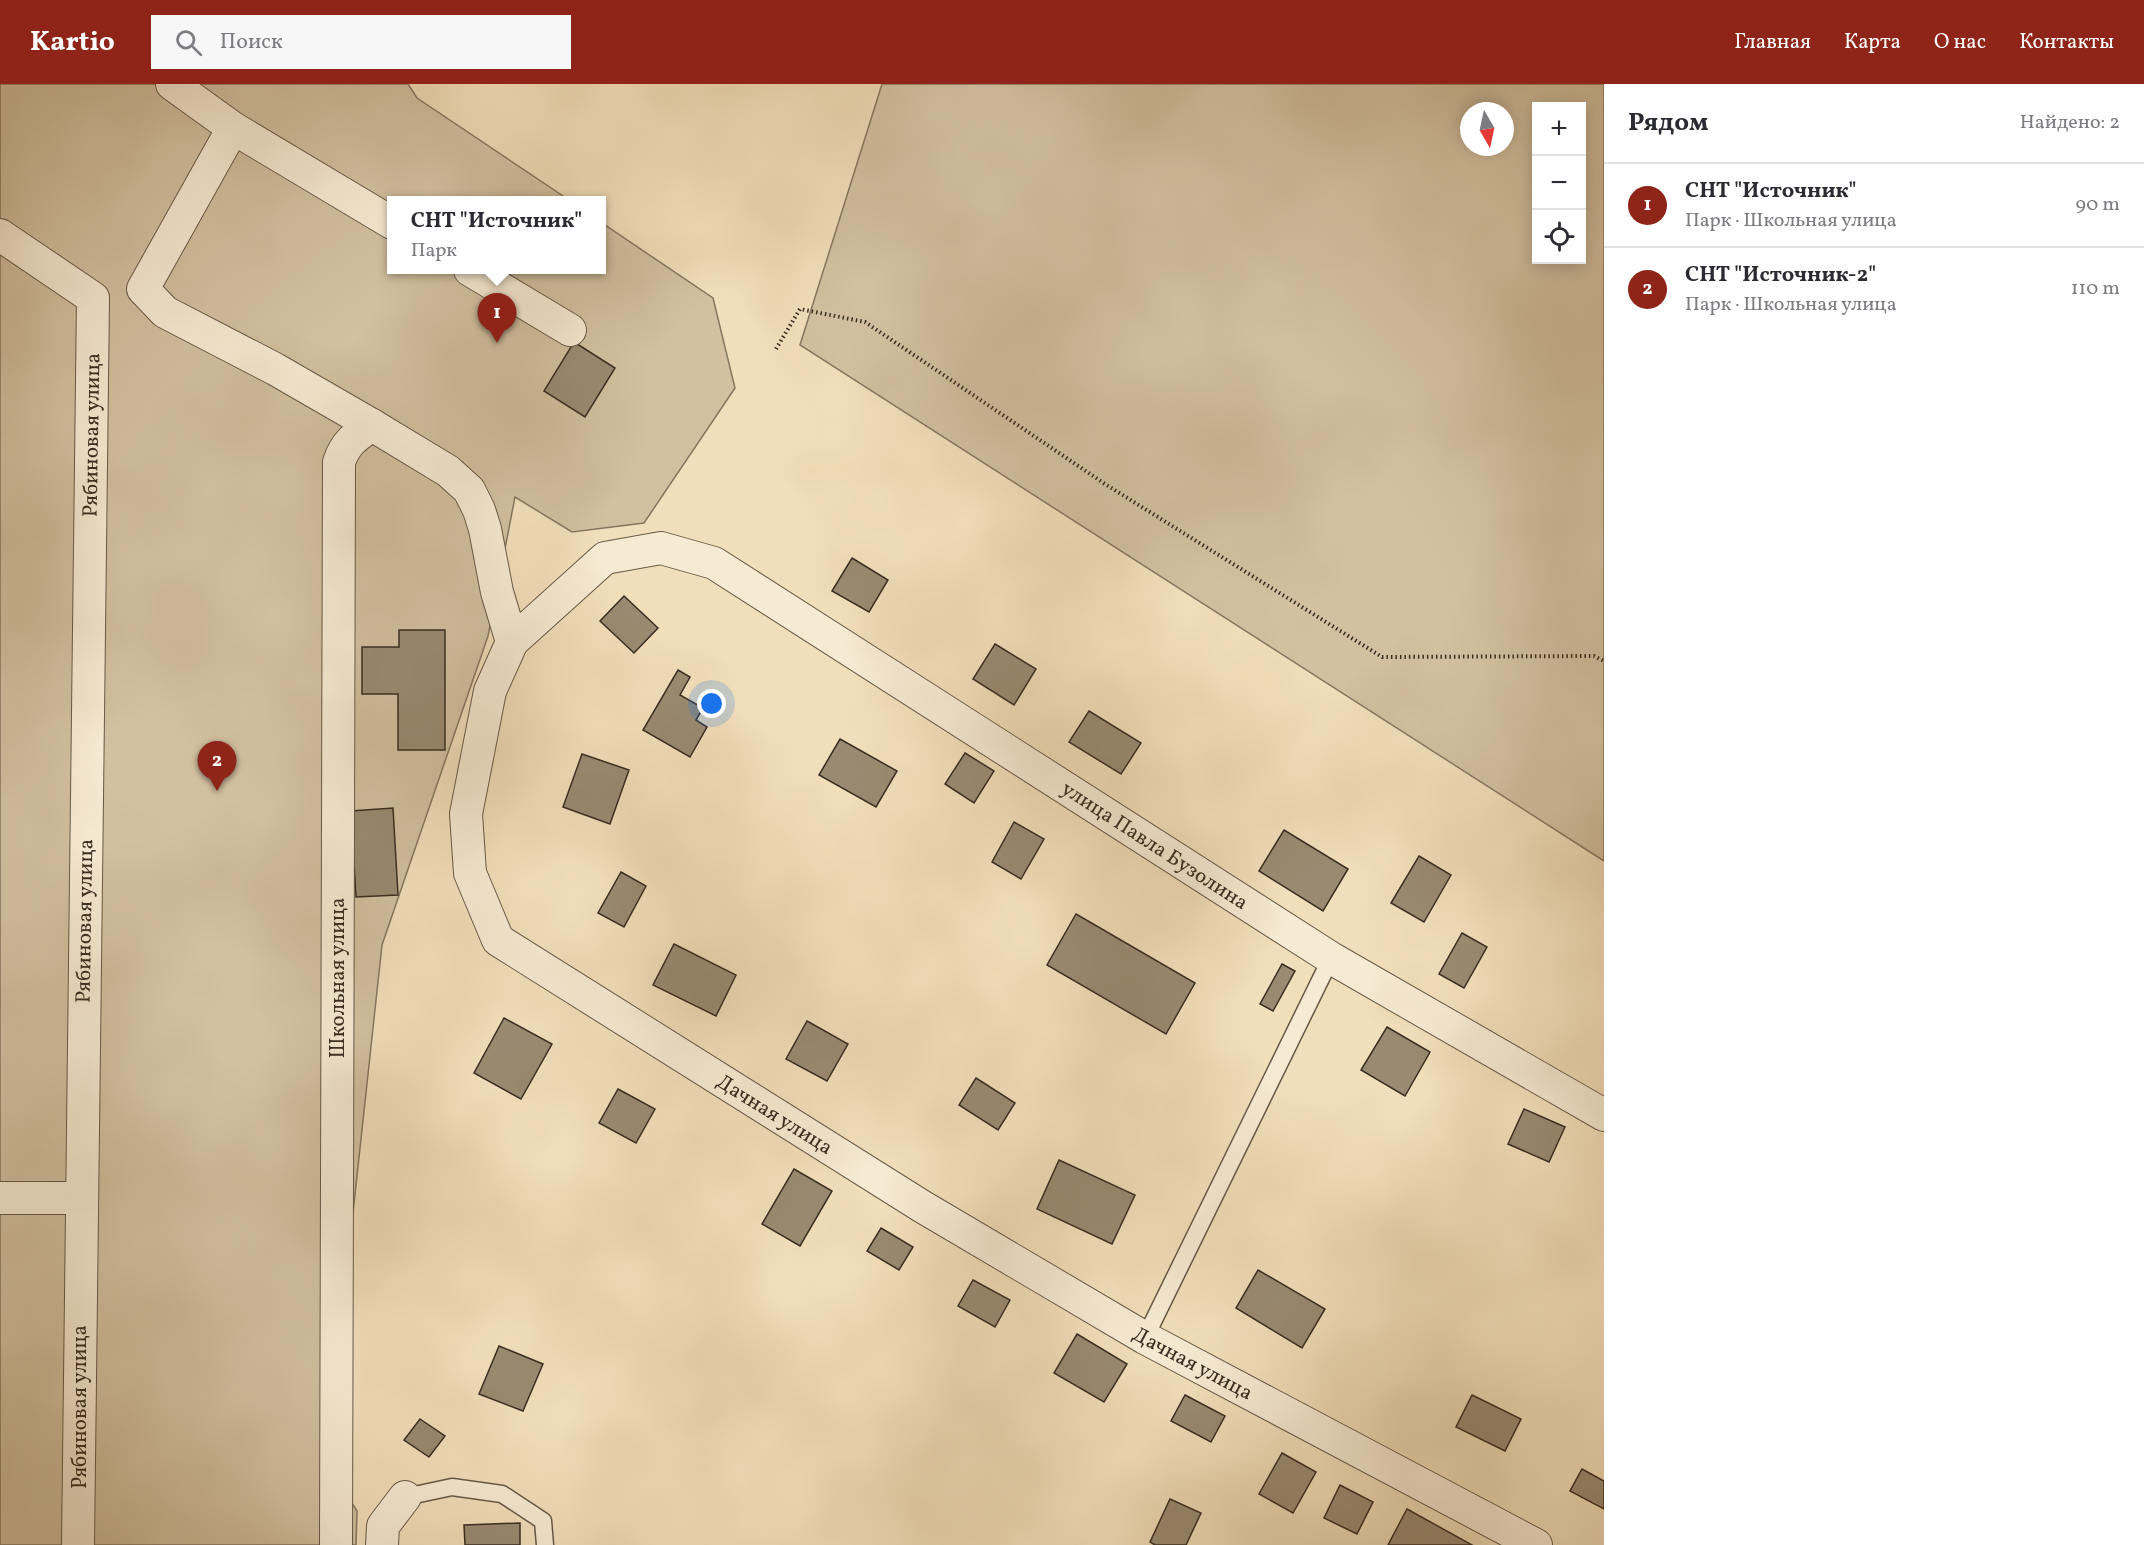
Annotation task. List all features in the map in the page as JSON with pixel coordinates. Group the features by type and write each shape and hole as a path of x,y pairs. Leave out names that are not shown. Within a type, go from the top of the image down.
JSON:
{"street":[{"path":"172,84 233,128 387,220"},
{"path":"233,128 143,289 165,312 275,369 372,425 448,471 469,490 485,529 497,592 512,642"},
{"name":"Рябиновая улица","path":"0,235 93,298 80,1198 78,1545"},
{"path":"477,274 570,330"},
{"name":"Школьная улица","path":"336,1545 339,462 344,448 352,439 372,425"},
{"name":"Дачная улица","path":"714,563 661,548 605,558 512,642 490,691 466,814 470,873 498,940 923,1207 1145,1338 1536,1545"},
{"name":"улица Павла Бузолина","path":"714,563 1331,958 1604,1115"},
{"path":"0,1198 80,1198"},
{"path":"382,1545 383,1526 405,1497"}],"lane":[{"path":"1145,1338 1331,958"},
{"path":"405,1497 452,1486 502,1494 543,1521 545,1545"}],"path":[{"path":"776,349 800,309 865,322 1105,484 1382,657 1594,656 1604,661"}],"shaded area":[{"path":"0,84 408,84 417,98 563,196 387,196 387,274 606,274 606,226 713,298 735,388 644,523 572,532 515,497 488,636 382,945 326,1462 357,1511 356,1545 0,1545"},
{"path":"882,84 1604,84 1604,861 800,345"}],"building":[{"path":"574,342 615,368 585,417 544,391"},
{"path":"852,558 888,580 869,612 832,591"},
{"path":"624,596 658,628 634,653 600,621"},
{"path":"399,630 445,630 445,750 398,750 398,694 362,694 362,647 399,647"},
{"path":"995,644 1036,669 1014,705 973,679"},
{"path":"678,670 690,677 680,695 703,708 696,720 707,727 690,757 643,730"},
{"path":"1089,711 1141,743 1121,774 1069,742"},
{"path":"840,739 897,771 876,807 819,775"},
{"path":"965,753 994,771 974,803 945,784"},
{"path":"582,754 629,770 610,824 563,807"},
{"path":"393,808 398,895 356,897 351,811"},
{"path":"1014,822 1044,839 1021,879 992,862"},
{"path":"1284,830 1348,869 1323,911 1259,871"},
{"path":"1419,856 1451,875 1424,922 1391,903"},
{"path":"621,872 646,886 624,927 598,913"},
{"path":"1076,914 1195,983 1166,1034 1047,965"},
{"path":"1462,933 1487,947 1464,988 1439,974"},
{"path":"674,944 736,975 716,1016 653,985"},
{"path":"1282,964 1295,971 1273,1011 1260,1004"},
{"path":"504,1018 552,1044 521,1099 474,1073"},
{"path":"807,1021 848,1044 827,1081 786,1059"},
{"path":"1387,1027 1430,1052 1405,1096 1361,1070"},
{"path":"976,1078 1015,1103 998,1130 959,1105"},
{"path":"618,1089 655,1109 636,1143 599,1123"},
{"path":"1524,1109 1565,1127 1549,1162 1508,1144"},
{"path":"1059,1160 1135,1195 1112,1244 1037,1209"},
{"path":"794,1169 832,1191 800,1246 762,1224"},
{"path":"881,1228 913,1247 899,1270 867,1251"},
{"path":"1258,1270 1325,1309 1302,1348 1236,1308"},
{"path":"973,1280 1010,1300 995,1327 958,1306"},
{"path":"1077,1334 1127,1364 1104,1402 1054,1373"},
{"path":"499,1346 543,1364 523,1411 479,1394"},
{"path":"1185,1395 1225,1416 1211,1442 1171,1421"},
{"path":"1472,1395 1521,1419 1505,1451 1456,1427"},
{"path":"420,1419 445,1436 429,1457 404,1440"},
{"path":"1282,1453 1316,1472 1293,1513 1259,1494"},
{"path":"1582,1469 1604,1481 1604,1509 1570,1491"},
{"path":"1340,1485 1373,1502 1357,1534 1324,1518"},
{"path":"1170,1499 1201,1513 1186,1545 1155,1545 1150,1542"},
{"path":"1407,1509 1472,1545 1388,1545"},
{"path":"520,1523 520,1545 465,1545 464,1525"}],"place":[{"name":"СНТ \"Источник\"","path":"497,343"},
{"name":"СНТ \"Источник-2\"","path":"217,791"}]}
